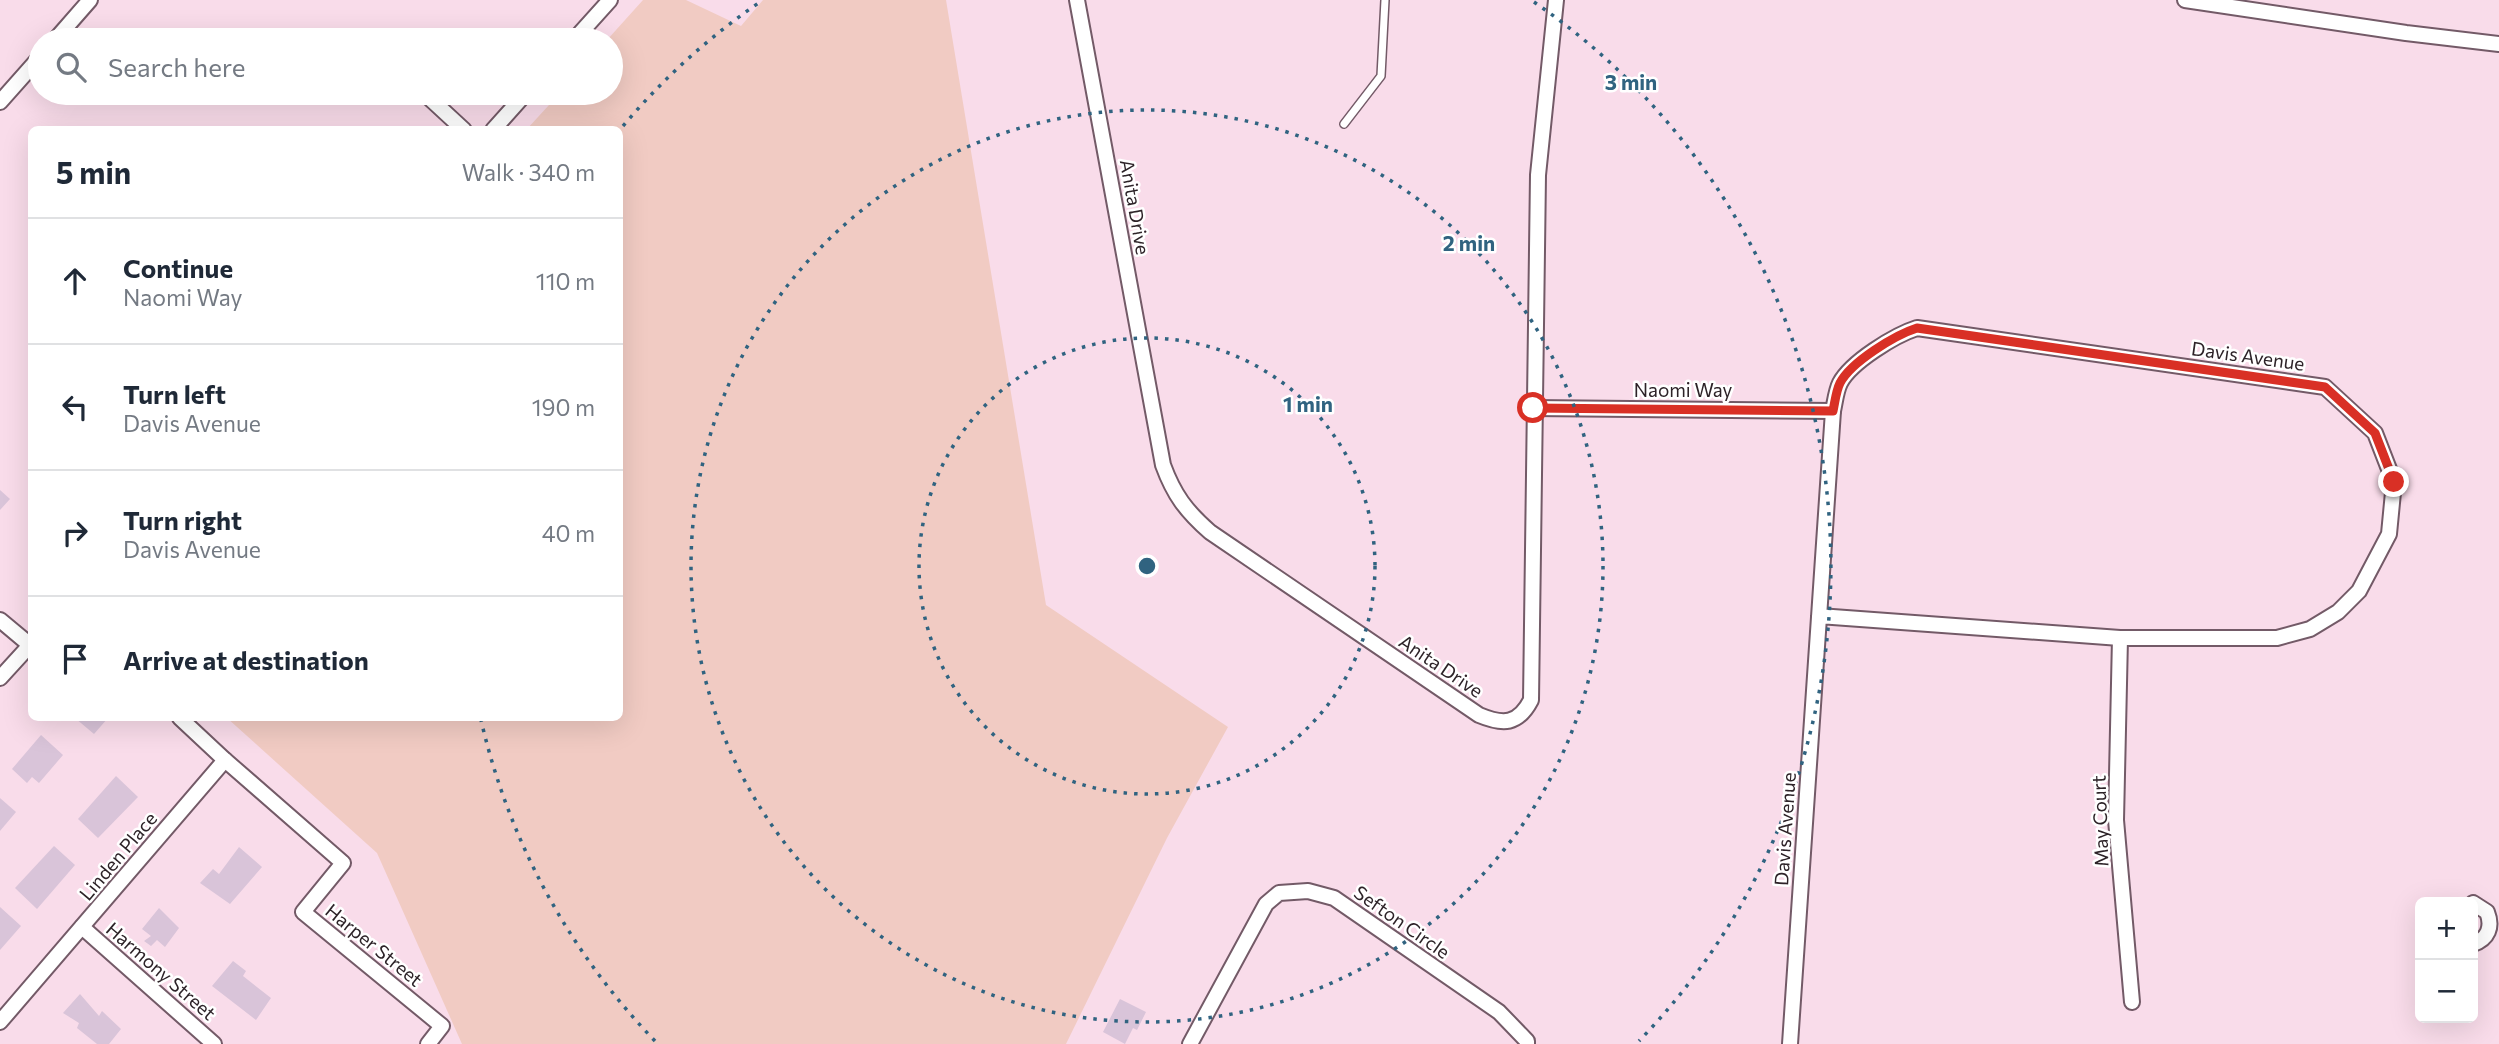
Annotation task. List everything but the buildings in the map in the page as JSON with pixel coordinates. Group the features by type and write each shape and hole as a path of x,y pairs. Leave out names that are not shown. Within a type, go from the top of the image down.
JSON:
{"street":[{"path":"66,28 90,0"},
{"path":"585,28 610,0"},
{"name":"Anita Drive","path":"1077,0 1163,465 1171,487 1187,512 1210,532 1479,715 1496,722 1510,720 1524,713 1531,700 1538,175 1556,0"},
{"path":"2185,0 2499,44"},
{"path":"0,102 28,70"},
{"path":"437,105 460,126"},
{"path":"497,126 515,105"},
{"name":"Davis Avenue","path":"1790,1044 1819,616 1833,411 1840,383 1861,361 1898,334 1917,328 2325,387 2375,433 2394,482 2389,534 2359,590 2338,612 2310,629 2277,638 2120,638 1819,616"},
{"name":"Naomi Way","path":"1533,408 1833,411"},
{"path":"0,620 28,642"},
{"name":"May Court","path":"2120,638 2116,820 2132,1002"},
{"path":"0,678 28,647"},
{"path":"183,721 225,760"},
{"name":"Linden Place","path":"0,1022 225,760"},
{"name":"Harper Street","path":"225,760 343,863 303,912 442,1026 428,1044"},
{"name":"Sefton Circle","path":"1190,1044 1266,904 1279,893 1308,891 1334,898 1499,1012 1528,1044"},
{"path":"2478,906 2487,912 2495,925 2485,938 2478,942"},
{"name":"Harmony Street","path":"82,927 214,1044"}],"lane":[{"path":"1344,124 1381,76 1385,0"}],"shaded area":[{"path":"643,0 686,0 741,26 763,0 946,0 1046,605 1228,727 1167,838 1066,1044 462,1044 377,853 230,721 623,721 623,126 530,126 549,105 623,105 623,28 618,28"}],"route":[{"path":"1533,408 1833,411 1840,383 1861,361 1898,334 1917,328 2325,387 2375,433 2394,482"}]}
